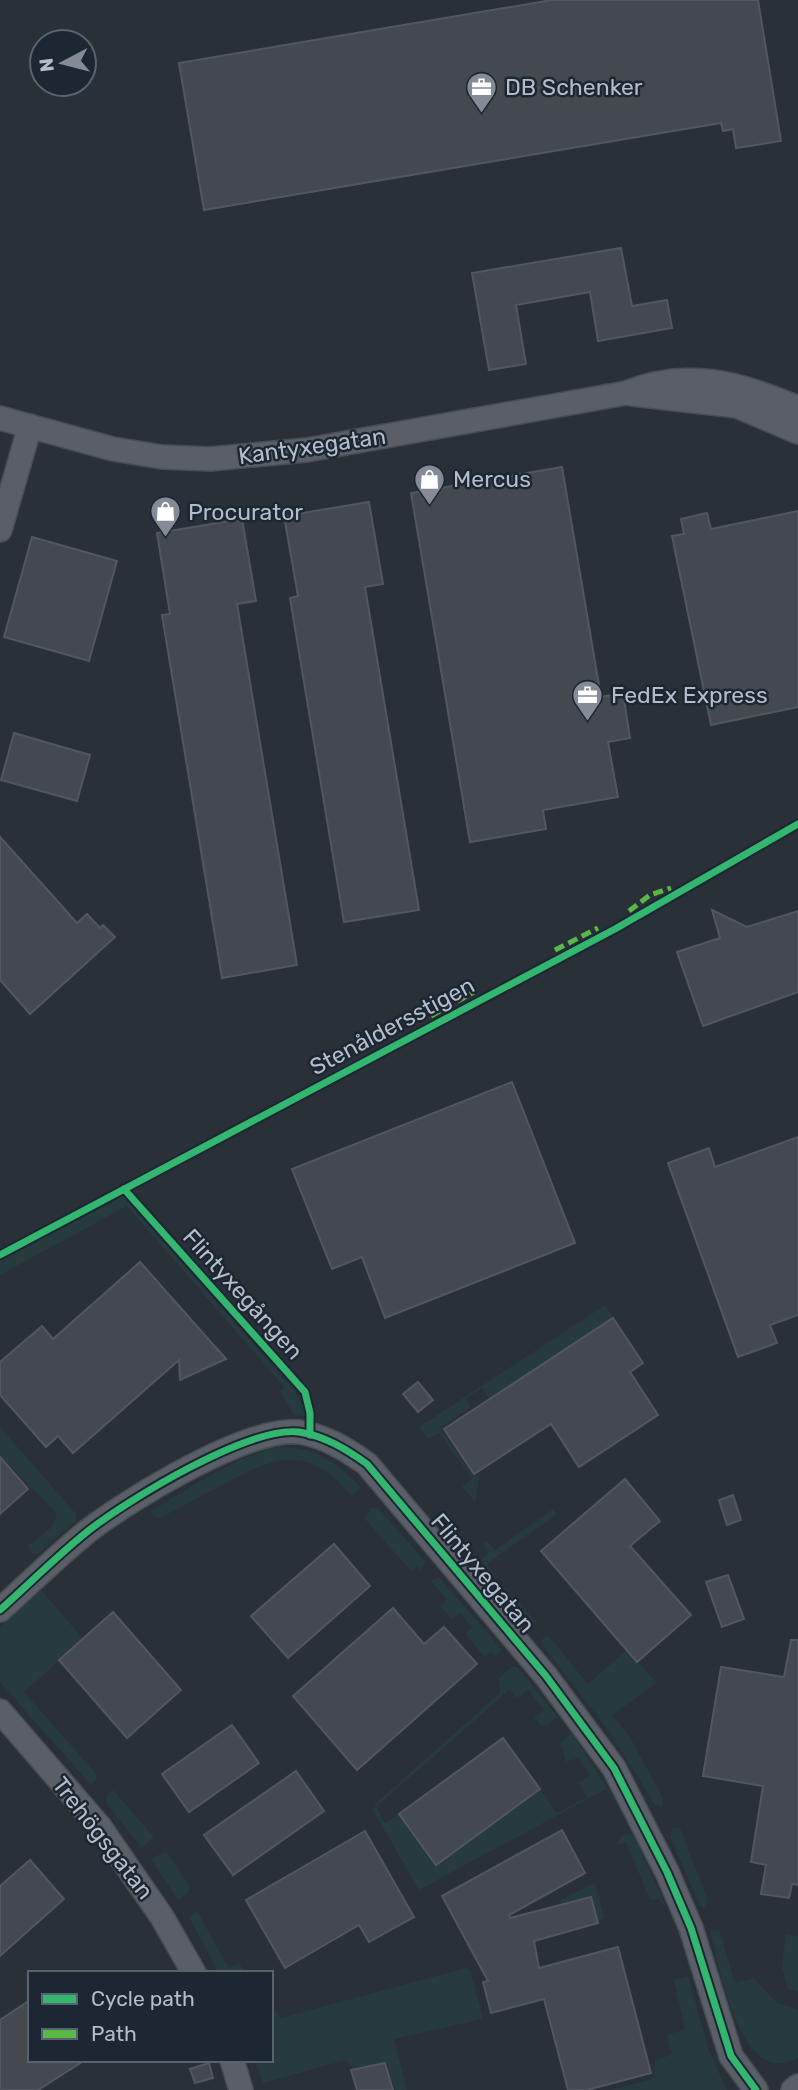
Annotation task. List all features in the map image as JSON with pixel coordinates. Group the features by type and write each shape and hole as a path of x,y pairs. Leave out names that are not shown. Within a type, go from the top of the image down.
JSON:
{"street":[{"name":"Kantyxegatan","path":"0,418 103,447 162,457 262,456 626,393 652,382 736,384 798,408"},
{"name":"Kantyxegatan","path":"626,393 737,406 798,432"},
{"path":"0,530 30,426"},
{"name":"Flintyxegatan","path":"0,1610 89,1531 164,1483 232,1446 275,1432 298,1432 345,1448 367,1464 546,1676 614,1768 667,1872 691,1928 730,2056 756,2090"},
{"name":"Trehögsgatan","path":"0,1711 100,1827 162,1917 193,1971"},
{"path":"233,2062 241,2090"},
{"path":"793,2090 798,2086"}],"green space":[{"path":"123,1195 295,1391 304,1408 304,1416 294,1415 280,1391 285,1388 127,1206 0,1275 0,1261"},
{"path":"605,1305 613,1318 489,1399 482,1388 466,1398 471,1407 440,1428 473,1477 480,1473 475,1502 462,1487 472,1478 439,1433 428,1439 419,1427"},
{"path":"0,1427 76,1514 76,1521 37,1554 32,1553 28,1546 52,1527 57,1514 0,1455"},
{"path":"279,1447 304,1450 324,1458 361,1488 352,1496 322,1469 308,1462 279,1461 247,1472 160,1518 153,1516 151,1511 213,1474 262,1451"},
{"path":"371,1508 378,1508 425,1561 421,1571 417,1566 411,1571 364,1518"},
{"path":"553,1509 557,1514 487,1564 496,1576 488,1583 476,1566 488,1553 483,1544 487,1541 495,1550"},
{"path":"439,1577 502,1650 494,1656 491,1652 485,1657 465,1634 472,1627 460,1613 452,1619 440,1606 447,1600 431,1581"},
{"path":"507,1589 535,1621 530,1628 500,1598 501,1591"},
{"path":"41,1590 83,1639 24,1692 98,1776 91,1785 0,1682 0,1627"},
{"path":"548,1635 588,1684 627,1650 657,1683 612,1715 630,1737 663,1798 662,1807 655,1805 611,1734 543,1646 541,1640"},
{"path":"513,1666 518,1668 558,1717 547,1726 540,1725 534,1718 544,1710 528,1690 517,1698 509,1690 376,1807 374,1805 500,1693 499,1678"},
{"path":"572,1733 620,1809 606,1789 419,1890 373,1810 376,1807 385,1823 399,1814 436,1865 540,1789 557,1813 587,1797 579,1783 590,1775 578,1758 566,1762 560,1742"},
{"path":"113,1790 154,1837 142,1848 106,1803 106,1797"},
{"path":"673,1827 680,1828 708,1901 705,1907 700,1906 670,1837"},
{"path":"633,1834 667,1909 659,1899 650,1900 626,1842 616,1845 622,1836"},
{"path":"166,1851 190,1886 188,1893 178,1900 151,1859"},
{"path":"595,1883 604,1918 598,1921 591,1897 561,1905 560,1900"},
{"path":"198,1912 228,1968 239,1963 244,1971 218,1971 189,1917"},
{"path":"719,1929 735,1983 754,1978 776,2002 798,2010 798,2058 778,2063 761,2057 747,2042 727,1996 710,1932"},
{"path":"786,1934 798,1936 798,1992 788,1989 782,1967"},
{"path":"466,1968 470,1970 483,2019 394,2039 407,2090 395,2090 387,2062 353,2068 346,2060 263,2083 256,2062 273,2062 273,2011 281,2018"},
{"path":"688,1976 709,2051 727,2090 612,2090 655,2078 655,2061 672,2054 667,2035 685,2029 674,1980"}],"building":[{"name":"DB Schenker","path":"552,0 758,0 781,141 736,148 733,129 723,131 721,123 204,210 179,63"},
{"path":"621,248 632,306 667,300 672,328 598,341 590,292 516,305 526,364 489,370 472,273"},
{"path":"562,467 601,697 623,693 630,738 608,742 618,797 543,810 546,829 470,842 411,493"},
{"path":"369,502 383,584 365,587 419,910 344,922 290,598 298,596 284,516"},
{"path":"798,511 798,707 711,725 672,536 684,534 681,519 707,513 711,529"},
{"path":"242,519 256,601 237,604 297,965 222,978 162,615 170,614 157,533"},
{"path":"32,537 117,561 89,661 4,637"},
{"path":"14,733 90,755 77,801 1,780"},
{"path":"0,837 77,923 87,914 100,928 103,925 115,937 30,1014 0,980"},
{"path":"712,910 747,927 798,911 798,992 703,1026 677,952 720,938"},
{"path":"512,1082 575,1243 385,1318 362,1257 332,1269 292,1169"},
{"path":"798,1137 798,1315 770,1325 777,1343 738,1357 668,1163 709,1148 715,1167"},
{"path":"140,1262 226,1359 180,1380 179,1360 73,1453 58,1436 46,1447 0,1395 0,1362 42,1326 53,1339"},
{"path":"613,1318 643,1363 630,1372 658,1415 579,1467 551,1424 474,1474 444,1429"},
{"path":"418,1382 433,1400 418,1412 403,1394"},
{"path":"0,1457 28,1489 0,1514"},
{"path":"625,1479 660,1521 630,1546 691,1615 637,1662 541,1551"},
{"path":"733,1495 741,1520 727,1525 719,1500"},
{"path":"334,1544 370,1586 288,1658 251,1616"},
{"path":"728,1575 744,1619 722,1627 706,1582"},
{"path":"393,1608 424,1644 444,1627 477,1664 357,1770 293,1696"},
{"path":"113,1612 181,1690 127,1738 59,1660"},
{"path":"791,1640 798,1640 798,1885 792,1884 789,1898 761,1894 766,1865 751,1862 763,1786 703,1776 721,1667 784,1677"},
{"path":"232,1725 259,1763 189,1812 162,1774"},
{"path":"503,1738 540,1789 436,1865 399,1814"},
{"path":"296,1771 324,1811 233,1875 204,1835"},
{"path":"562,1830 585,1873 509,1915 510,1918 591,1897 598,1923 534,1941 539,1968 618,1947 651,2073 587,2090 568,2090 544,1999 491,2013 483,1982 488,1981 442,1896"},
{"path":"365,1831 414,1917 369,1942 359,1925 285,1968 246,1900"},
{"path":"30,1860 64,1899 0,1956 0,1886"},
{"path":"28,2001 28,2062 82,2062 38,2090 0,2090 0,2020"},
{"path":"209,2063 213,2078 195,2083 190,2069"},
{"path":"385,2063 393,2090 357,2090 351,2070"}],"marked path":[{"path":"629,911 650,895 671,888"},
{"path":"555,950 598,928"},
{"path":"431,1016 474,992"}],"cycle path":[{"name":"Stenåldersstigen","path":"0,1255 615,929 798,824"},
{"name":"Flintyxegången","path":"124,1189 305,1392 310,1413 310,1435"},
{"path":"0,1610 107,1517 160,1484 221,1452 277,1433 299,1432 326,1440 351,1453 367,1464 546,1676 614,1768 667,1872 691,1928 731,2056 756,2090"}],"place":[{"name":"DB Schenker","path":"482,114"},
{"name":"Mercus","path":"430,506"},
{"name":"Procurator","path":"165,539"},
{"name":"FedEx Express","path":"588,722"}]}
